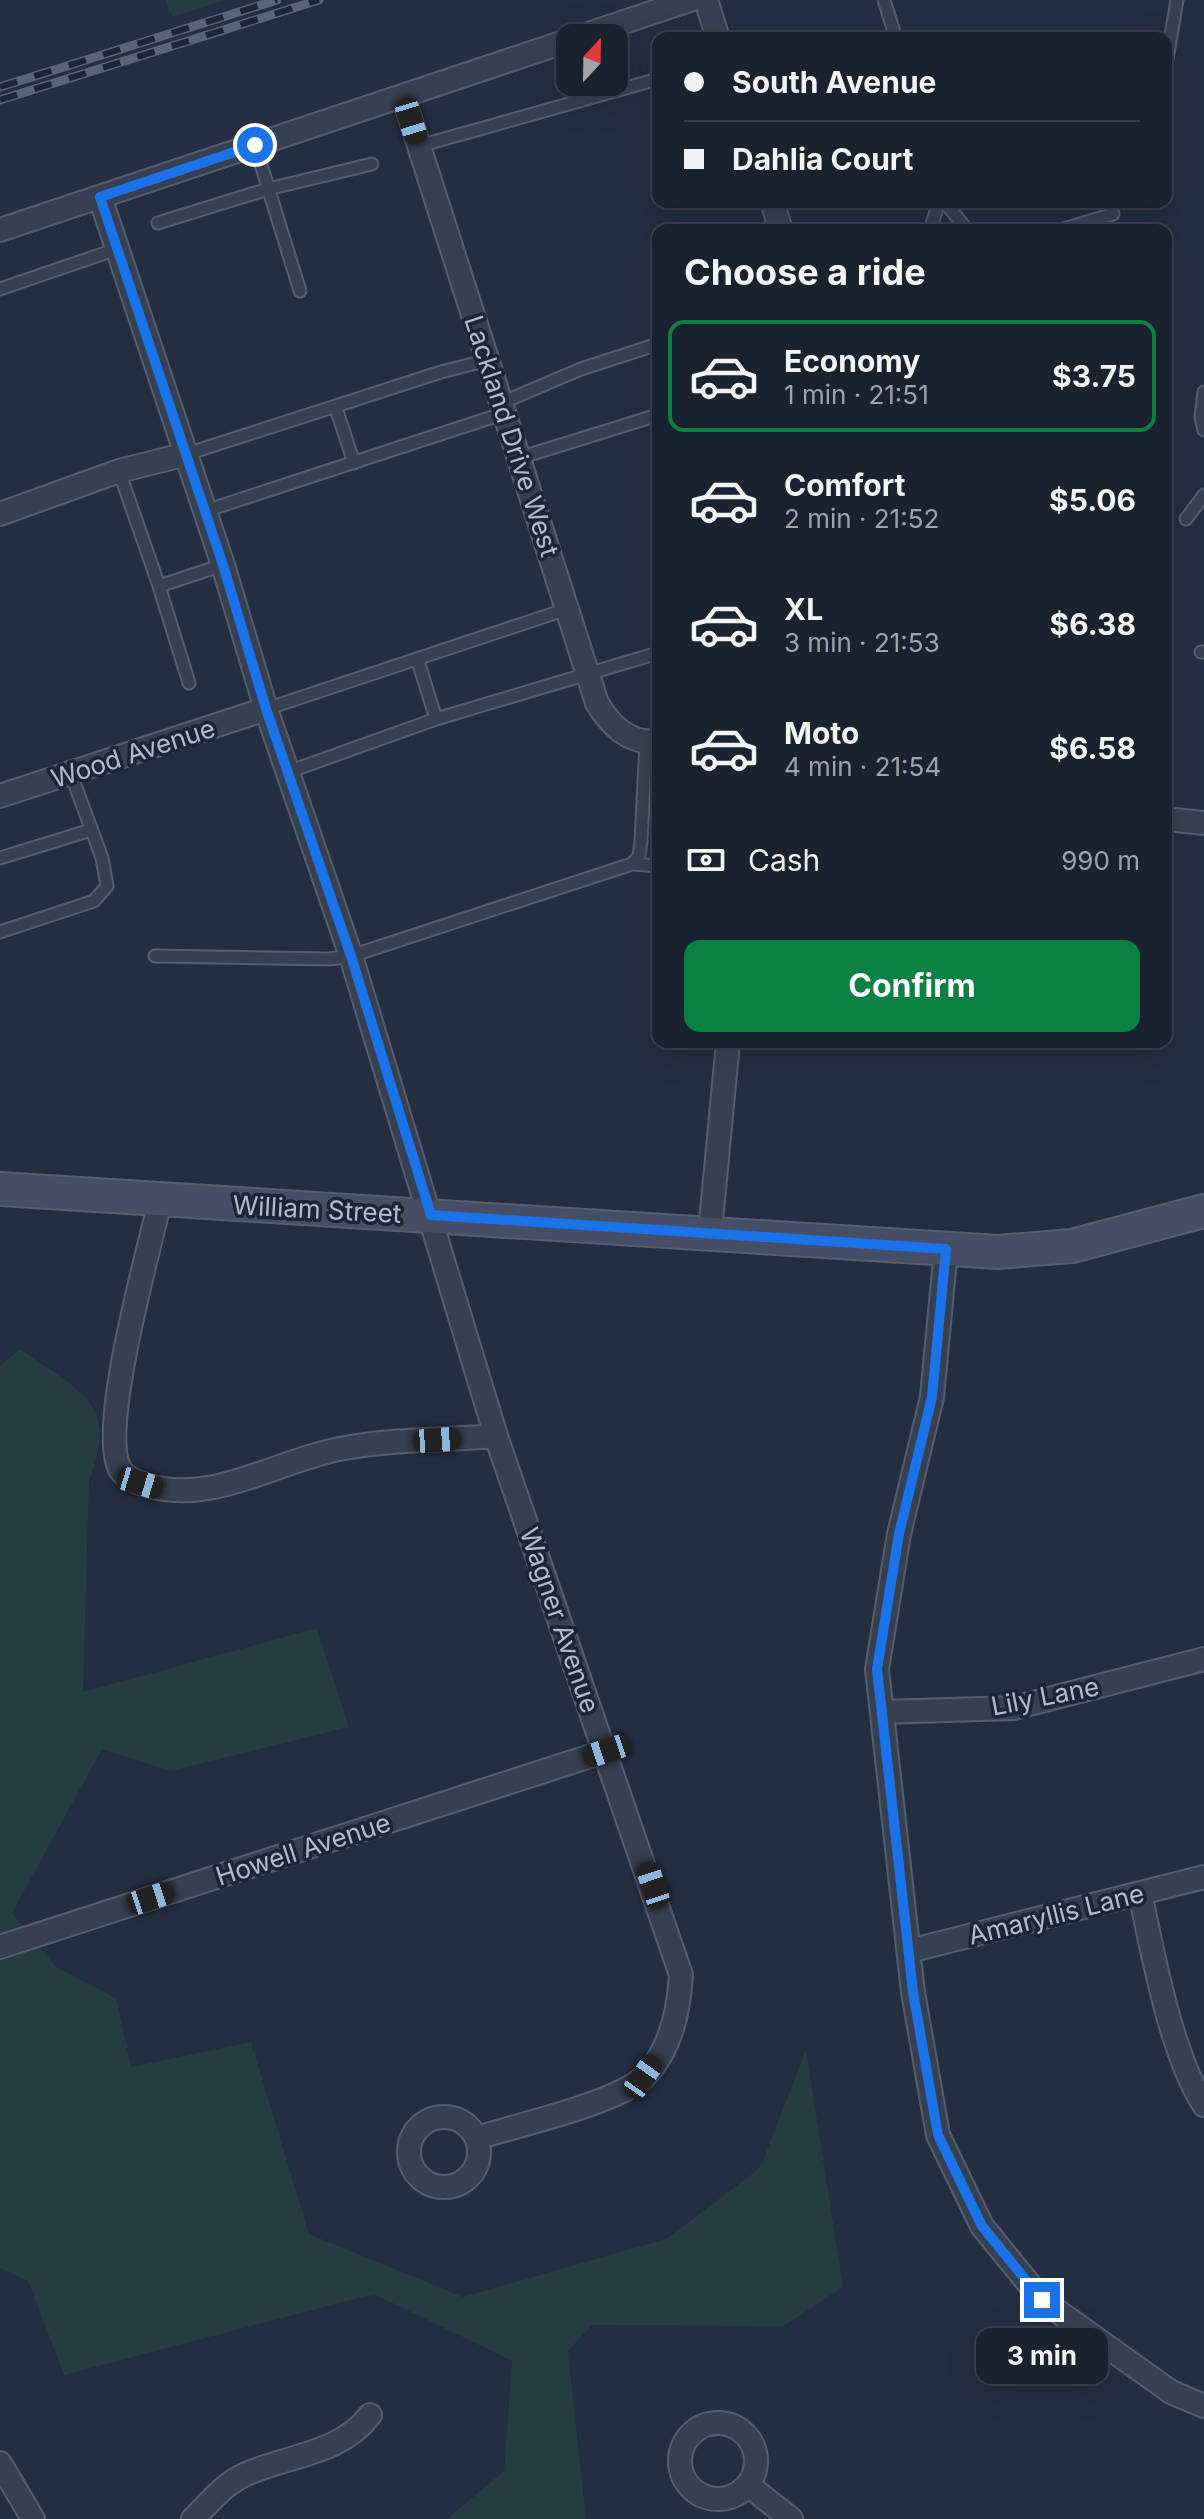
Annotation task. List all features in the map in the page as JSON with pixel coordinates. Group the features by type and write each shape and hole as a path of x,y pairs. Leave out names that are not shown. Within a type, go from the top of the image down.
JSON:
{"main road":[{"name":"William Street","path":"0,1189 998,1252 1072,1246 1204,1211"}],"street":[{"path":"618,24 690,0"},
{"path":"706,0 716,32"},
{"path":"0,230 556,45"},
{"name":"Lackland Drive West","path":"403,96 597,703 610,725 652,741"},
{"name":"Wagner Avenue","path":"100,197 223,565 266,709 351,956 496,1436 681,1975 679,2010 663,2048 643,2077 617,2094 477,2138"},
{"path":"0,514 119,471 187,454"},
{"name":"Wood Avenue","path":"0,796 266,709"},
{"path":"1172,820 1204,823"},
{"path":"710,1232 727,1048"},
{"path":"160,1201 120,1389 116,1435 120,1470 140,1483 160,1489 201,1491 316,1453 349,1447 496,1436"},
{"path":"946,1249 932,1397 899,1534 877,1669 909,1951 938,2135 982,2226 1042,2300 1171,2392 1204,2406"},
{"name":"Lily Lane","path":"882,1712 1014,1708 1204,1659"},
{"name":"Howell Avenue","path":"0,1947 606,1751"},
{"name":"Amaryllis Lane","path":"909,1951 1204,1877"},
{"path":"1140,1893 1159,1981 1193,2088 1204,2105"},
{"path":"193,2519 227,2484 246,2474 338,2443 359,2429 370,2415"},
{"path":"0,2463 33,2519"},
{"path":"748,2485 791,2519"}],"lane":[{"path":"884,0 894,32"},
{"path":"1172,32 1177,0"},
{"path":"419,146 652,81"},
{"path":"255,145 300,291"},
{"path":"158,223 268,189 372,164"},
{"path":"950,208 962,224"},
{"path":"1080,224 1113,214"},
{"path":"0,289 117,249"},
{"path":"205,511 354,463 503,408 581,369 652,346"},
{"path":"187,454 441,372 488,360"},
{"path":"1204,392 1204,430"},
{"path":"336,408 354,463"},
{"path":"519,458 652,417"},
{"path":"119,471 189,683"},
{"path":"1186,519 1204,495"},
{"path":"159,586 223,565"},
{"path":"266,709 567,609"},
{"path":"288,772 436,719 652,655"},
{"path":"418,661 436,719"},
{"path":"632,864 639,856 652,741"},
{"path":"0,932 94,901 107,886 102,858 86,832 71,774"},
{"path":"0,858 86,832"},
{"path":"155,956 329,959 351,956 632,864 652,866"}],"green space":[{"path":"165,0 225,0 172,17"},
{"path":"20,1349 76,1388 96,1415 100,1432 89,1481 83,1692 317,1628 349,1727 171,1771 102,1749 12,1913 56,1967 116,1998 131,2067 251,2042 309,2234 463,2297 666,2239 760,2168 806,2050 843,2287 784,2326 592,2325 568,2351 586,2519 447,2519 504,2471 512,2361 374,2294 64,2375 28,2281 0,2268 0,1366"}],"railway":[{"path":"0,87 277,0"},
{"path":"0,100 319,0"}],"route":[{"path":"255,145 100,197 223,565 266,709 351,956 431,1215 946,1249 932,1397 899,1534 877,1669 913,1992 938,2135 982,2226 1042,2300"}]}
